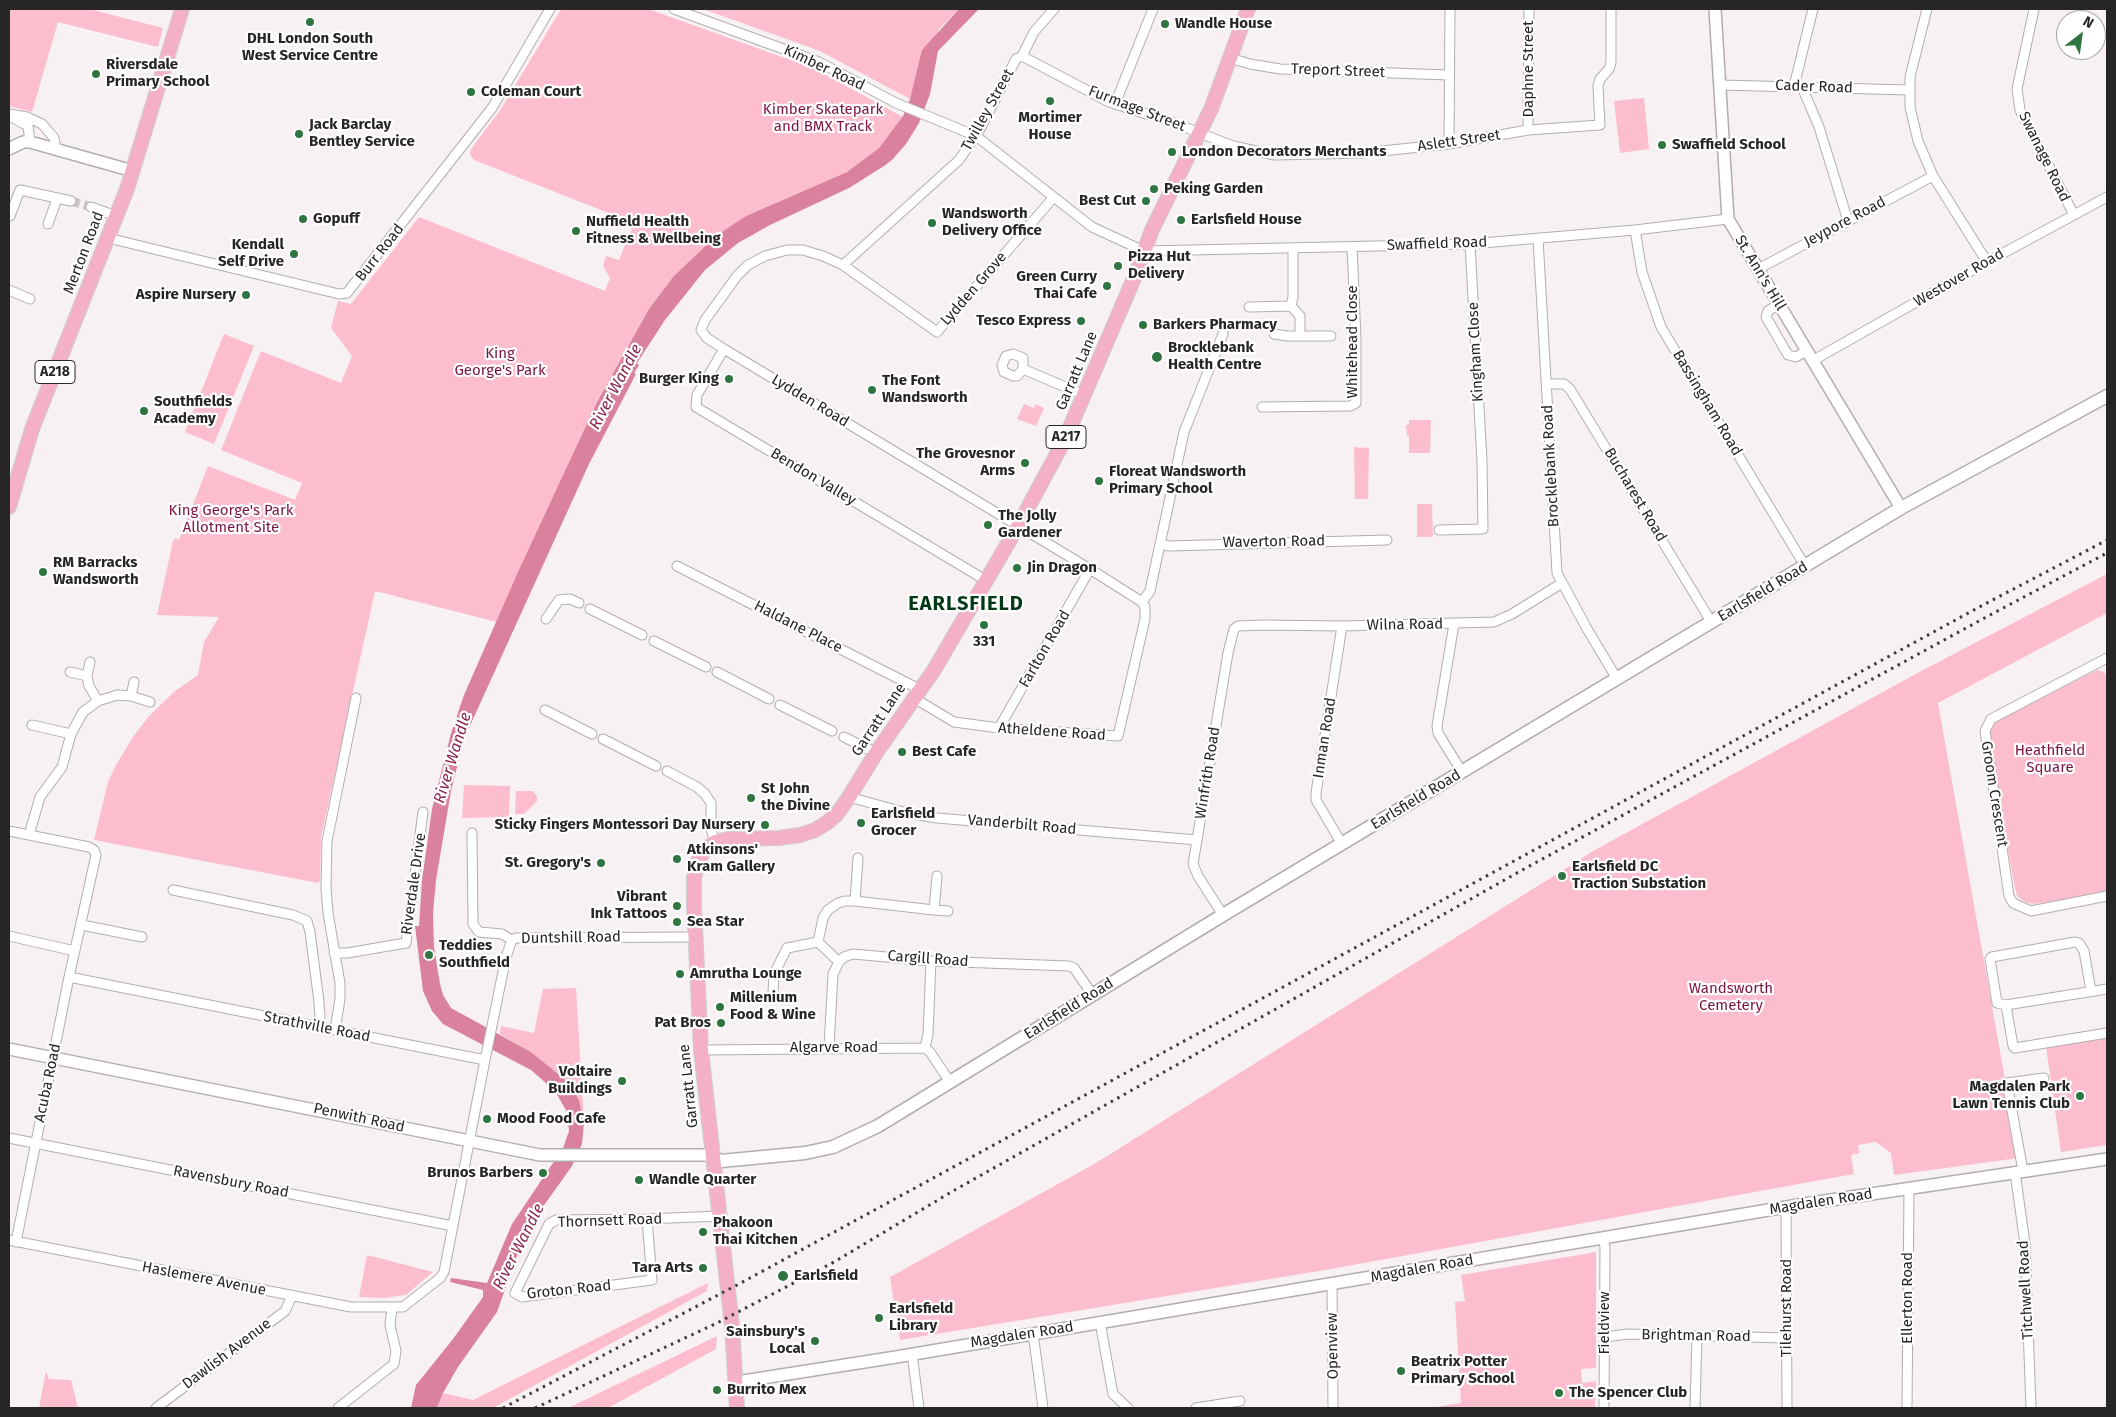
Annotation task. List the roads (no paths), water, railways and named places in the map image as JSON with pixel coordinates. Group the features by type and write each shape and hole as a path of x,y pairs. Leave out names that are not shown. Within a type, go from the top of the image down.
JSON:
{"main road":[{"name":"Merton Road","path":"9,507 11,490 32,429 133,171 182,9"},
{"name":"Garratt Lane","path":"737,1408 737,1382 701,1050 695,936 695,871 704,851 715,842 728,839 779,838 815,830 837,814 876,753 934,670 1018,526 1065,439 1144,250 1200,133 1248,9"},
{"name":"Earlsfield Road","path":"713,1157 721,1161 805,1153 833,1147 878,1126 1092,994 1901,508 2107,396"}],"street":[{"name":"Burr Road","path":"108,238 339,294 347,293 492,108 550,9"},
{"name":"Kimber Road","path":"674,9 819,62 903,106 976,136 1096,230 1144,250"},
{"name":"Twilley Street","path":"843,265 948,172 959,160 976,136 1016,59 1022,56 1034,32 1054,9"},
{"path":"1115,104 1153,9"},
{"path":"1449,144 1450,9"},
{"name":"Daphne Street","path":"1528,130 1529,9"},
{"name":"Aslett Street","path":"1200,133 1233,146 1275,155 1363,153 1449,144 1528,130 1600,125 1598,86 1600,79 1609,69 1611,9"},
{"name":"St. Ann's Hill","path":"1715,9 1728,219 1901,508"},
{"path":"1813,9 1798,86 1820,127 1848,221"},
{"path":"1927,9 1909,90 1910,107 1918,141 1933,176 1987,262"},
{"name":"Swanage Road","path":"2034,9 2017,89 2020,110 2074,215"},
{"name":"Furmage Street","path":"1022,56 1115,104 1159,117 1200,133"},
{"name":"Treport Street","path":"1230,58 1250,64 1280,69 1449,75"},
{"name":"Cader Road","path":"1720,85 1909,90"},
{"path":"9,115 27,117 42,124 54,138 56,148"},
{"path":"9,115 28,126 30,142"},
{"path":"9,149 23,142 30,142 133,171"},
{"name":"Jeypore Road","path":"1758,269 1933,176"},
{"path":"10,216 20,190 71,201"},
{"name":"Westover Road","path":"1809,356 2107,197"},
{"name":"Lydden Grove","path":"777,252 803,250 843,265 937,332 1053,198"},
{"path":"48,224 56,199"},
{"path":"90,207 116,216"},
{"name":"Swaffield Road","path":"1144,250 1470,244 1635,230 1728,219"},
{"name":"Bassingham Road","path":"1635,230 1642,272 1662,327 1805,566"},
{"name":"Brocklebank Road","path":"1538,238 1555,561 1562,583 1617,679"},
{"name":"Kingham Close","path":"1439,530 1483,529 1482,461 1470,244"},
{"name":"Whitehead Close","path":"1262,408 1350,406 1356,403 1356,338 1352,247"},
{"path":"1291,306 1293,297 1293,248"},
{"name":"Lydden Road","path":"777,252 765,256 743,270 705,320 701,330 707,338 1018,526"},
{"path":"9,290 30,299"},
{"path":"1778,304 1768,311 1766,317 1788,355 1796,357 1809,356"},
{"path":"1249,307 1291,306 1300,316 1300,336"},
{"name":"Atheldene Road","path":"917,694 954,722 999,728 1118,736 1145,619 1145,607 1142,602 1150,591 1184,432 1223,334"},
{"path":"1274,334 1331,336"},
{"name":"Bendon Valley","path":"724,349 697,395 696,407 987,580"},
{"path":"1024,369 1084,395"},
{"name":"Bucharest Road","path":"1547,384 1564,384 1570,389 1712,623"},
{"path":"1018,526 1142,602"},
{"name":"Waverton Road","path":"1161,544 1168,546 1387,540"},
{"name":"Haldane Place","path":"677,566 917,694"},
{"name":"Farlton Road","path":"999,728 1090,569"},
{"name":"Wilna Road","path":"1238,626 1342,626 1494,622 1512,614 1562,583"},
{"path":"546,619 554,604 563,598 570,599 579,604"},
{"path":"590,609 642,635"},
{"path":"1454,624 1437,726 1438,733 1462,772"},
{"name":"Winfrith Road","path":"1223,915 1198,876 1193,864 1232,632 1238,626"},
{"name":"Inman Road","path":"1342,626 1316,792 1316,800 1342,844"},
{"path":"654,641 706,667"},
{"name":"Groom Crescent","path":"2107,658 1991,719 1985,731 2009,896 2013,903 2031,911 2107,896"},
{"path":"90,662 87,676 89,686 98,701"},
{"path":"70,672 87,676"},
{"path":"716,672 769,699"},
{"path":"131,696 134,682"},
{"path":"9,831 29,835 40,798 62,766 71,734 83,712 98,701 118,695 131,696 150,702"},
{"path":"335,1030 340,999 340,983 326,896 327,842 356,698"},
{"path":"780,705 832,731"},
{"path":"545,710 592,734"},
{"path":"32,725 71,734"},
{"path":"844,737 876,753"},
{"path":"603,739 656,766"},
{"path":"667,771 705,794 711,803 711,829 715,842"},
{"name":"Vanderbilt Road","path":"849,797 907,813 937,818 1197,840"},
{"name":"Riverdale Drive","path":"334,953 348,953 406,943 423,812"},
{"path":"472,833 473,924 479,932 502,934 512,940"},
{"name":"Acuba Road","path":"12,1241 36,1143 69,977 96,858 95,852 89,847 29,835"},
{"path":"855,902 858,858"},
{"path":"934,910 937,876"},
{"path":"173,890 293,915 307,921 318,993 319,1026"},
{"path":"818,942 823,918 828,910 838,903 845,901 948,911"},
{"path":"82,925 142,937"},
{"path":"9,936 75,951"},
{"name":"Duntshill Road","path":"486,1056 506,957 512,940 516,938 695,936"},
{"path":"818,942 839,962 833,974 829,1048"},
{"path":"773,993 774,974 788,948 818,942"},
{"path":"2091,991 2084,951 2081,945 2074,942 1992,957 1990,962 1997,1003 2006,1005 2107,989"},
{"name":"Cargill Road","path":"839,962 844,957 853,954 930,961 1069,966 1074,968 1092,994"},
{"path":"930,961 928,1034 925,1048 930,1052 950,1082"},
{"name":"Strathville Road","path":"69,977 335,1030 486,1056"},
{"path":"2006,1005 2013,1046 2015,1048 2107,1033"},
{"name":"Algarve Road","path":"701,1050 925,1048"},
{"name":"Penwith Road","path":"9,1049 540,1155 706,1155 713,1157"},
{"path":"338,1408 394,1364 396,1351 390,1326 392,1308 403,1307 440,1278 444,1272 486,1056"},
{"name":"Titchwell Road","path":"2031,1408 2025,1244 2019,1171 2007,1083 2044,1078"},
{"name":"Ravensbury Road","path":"9,1138 453,1226"},
{"name":"Magdalen Road","path":"737,1382 1786,1207 2107,1159"},
{"name":"Ellerton Road","path":"1907,1408 1909,1188"},
{"name":"Tilehurst Road","path":"1786,1207 1787,1408"},
{"name":"Thornsett Road","path":"515,1293 549,1224 556,1220 719,1216"},
{"name":"Groton Road","path":"515,1293 522,1297 652,1280 647,1219"},
{"name":"Fieldview","path":"1603,1238 1605,1242 1604,1408"},
{"name":"Haslemere Avenue","path":"12,1241 351,1307 392,1308"},
{"name":"Openview","path":"1332,1284 1333,1408"},
{"name":"Dawlish Avenue","path":"156,1408 285,1311 292,1296"},
{"path":"1100,1322 1113,1394 1128,1408"},
{"path":"1032,1333 1043,1408"},
{"name":"Brightman Road","path":"1605,1338 1628,1334 1786,1338"},
{"path":"1696,1408 1697,1336"},
{"path":"912,1354 919,1408"},
{"path":"1196,1408 1215,1407 1240,1401"}],"water":[{"name":"River Wandle","path":"959,9 979,9 938,51 930,94 919,123 906,144 892,160 849,188 770,225 738,243 705,270 665,320 637,363 639,365 634,373 636,374 589,464 464,739 451,791 436,880 433,913 434,947 443,995 451,1008 531,1052 568,1082 579,1100 584,1123 582,1144 572,1166 530,1225 523,1239 497,1312 458,1367 437,1408 411,1408 416,1385 453,1339 483,1297 483,1290 450,1282 451,1278 487,1283 512,1224 563,1148 569,1131 567,1112 555,1091 531,1070 443,1024 432,1011 423,991 415,926 419,926 422,880 432,809 451,733 464,695 518,572 598,400 649,309 673,277 716,236 746,216 847,172 879,148 903,116 910,99 922,50"}],"tunnel":[{"path":"71,201 91,207"}],"railway":[{"path":"503,1408 739,1284 1983,605 2107,540"},
{"path":"535,1408 715,1324 834,1262 953,1191 1524,869 2107,553"}],"place":[{"name":"DHL London South West Service Centre","path":"310,22"},
{"name":"Wandle House","path":"1165,24"},
{"name":"Riversdale Primary School","path":"96,74"},
{"name":"Coleman Court","path":"471,92"},
{"name":"Mortimer House","path":"1050,101"},
{"name":"Jack Barclay Bentley Service","path":"299,134"},
{"name":"Swaffield School","path":"1662,145"},
{"name":"London Decorators Merchants","path":"1172,152"},
{"name":"Peking Garden","path":"1154,189"},
{"name":"Best Cut","path":"1146,201"},
{"name":"Gopuff","path":"303,219"},
{"name":"Earlsfield House","path":"1181,220"},
{"name":"Wandsworth Delivery Office","path":"932,223"},
{"name":"Nuffield Health Fitness & Wellbeing","path":"576,231"},
{"name":"Kendall Self Drive","path":"294,254"},
{"name":"Pizza Hut Delivery","path":"1118,266"},
{"name":"Green Curry Thai Cafe","path":"1107,286"},
{"name":"Aspire Nursery","path":"246,295"},
{"name":"Tesco Express","path":"1081,321"},
{"name":"Barkers Pharmacy","path":"1143,325"},
{"name":"Brocklebank Health Centre","path":"1157,357"},
{"name":"Burger King","path":"729,379"},
{"name":"The Font Wandsworth","path":"872,390"},
{"name":"Southfields Academy","path":"144,411"},
{"name":"The Grovesnor Arms","path":"1025,463"},
{"name":"Floreat Wandsworth Primary School","path":"1099,481"},
{"name":"The Jolly Gardener","path":"988,525"},
{"name":"Jin Dragon","path":"1017,568"},
{"name":"RM Barracks Wandsworth","path":"43,572"},
{"name":"331","path":"984,625"},
{"name":"Best Cafe","path":"902,752"},
{"name":"St John the Divine","path":"751,798"},
{"name":"Earlsfield Grocer","path":"861,823"},
{"name":"Sticky Fingers Montessori Day Nursery","path":"765,825"},
{"name":"Atkinsons' Kram Gallery","path":"677,859"},
{"name":"St. Gregory's","path":"601,863"},
{"name":"Earlsfield DC Traction Substation","path":"1562,876"},
{"name":"Vibrant Ink Tattoos","path":"677,906"},
{"name":"Sea Star","path":"677,922"},
{"name":"Teddies Southfield","path":"429,955"},
{"name":"Amrutha Lounge","path":"680,974"},
{"name":"Millenium Food & Wine","path":"720,1007"},
{"name":"Pat Bros","path":"721,1023"},
{"name":"Voltaire Buildings","path":"622,1081"},
{"name":"Magdalen Park Lawn Tennis Club","path":"2080,1096"},
{"name":"Mood Food Cafe","path":"487,1119"},
{"name":"Brunos Barbers","path":"543,1173"},
{"name":"Wandle Quarter","path":"639,1180"},
{"name":"Phakoon Thai Kitchen","path":"703,1232"},
{"name":"Tara Arts","path":"703,1268"},
{"name":"Earlsfield","path":"783,1276"},
{"name":"Earlsfield Library","path":"879,1318"},
{"name":"Sainsbury's Local","path":"815,1341"},
{"name":"Beatrix Potter Primary School","path":"1401,1371"},
{"name":"Burrito Mex","path":"717,1390"},
{"name":"The Spencer Club","path":"1559,1393"}],"district":[{"name":"EARLSFIELD","path":"966,604"}],"park label":[{"name":"Kimber Skatepark and BMX Track","path":"823,118"},
{"name":"King George's Park","path":"500,362"},
{"name":"King George's Park Allotment Site","path":"231,520"},
{"name":"Heathfield Square","path":"2050,760"},
{"name":"Wandsworth Cemetery","path":"1731,998"}]}
